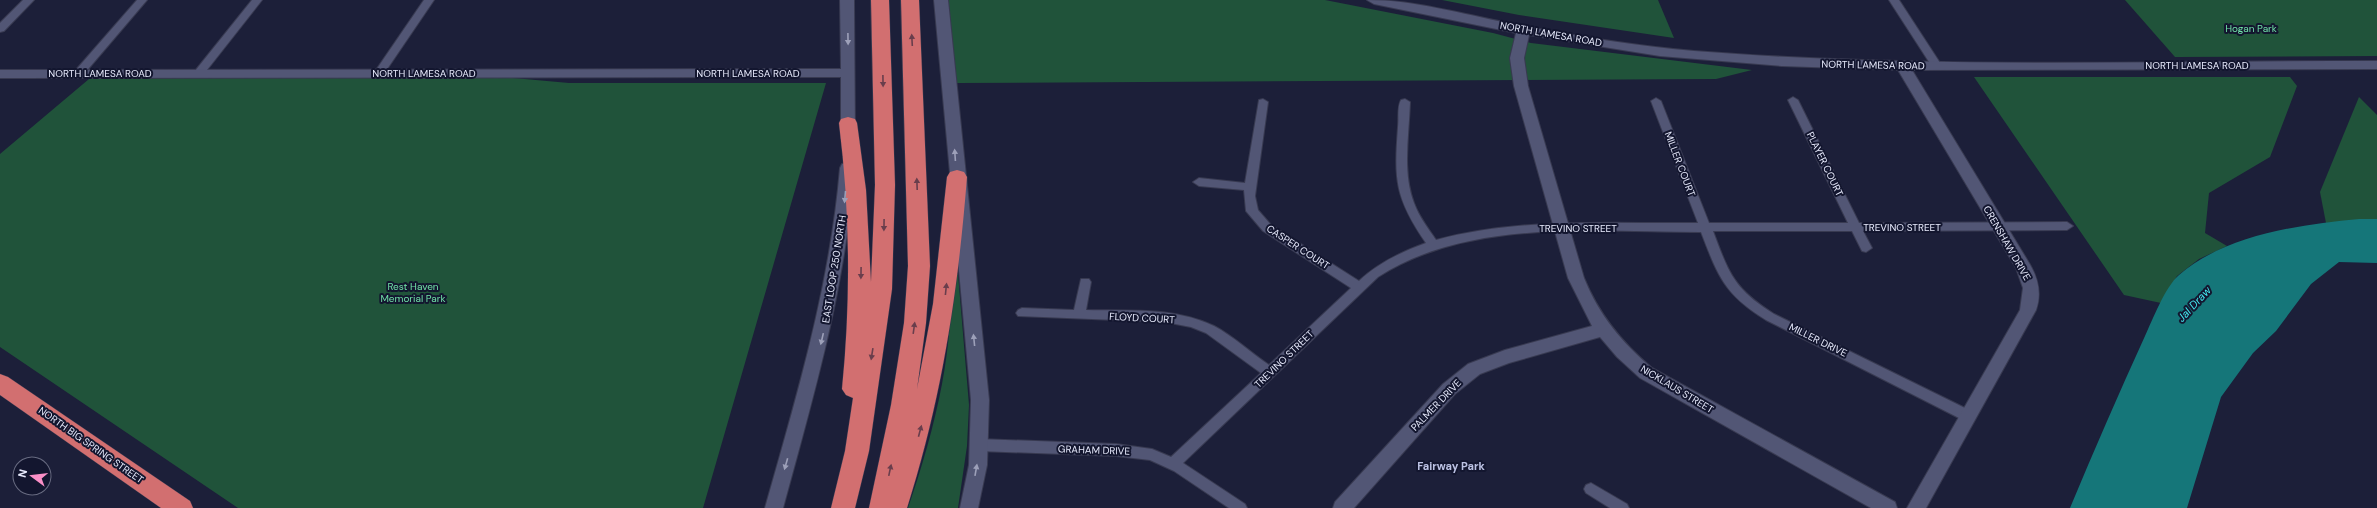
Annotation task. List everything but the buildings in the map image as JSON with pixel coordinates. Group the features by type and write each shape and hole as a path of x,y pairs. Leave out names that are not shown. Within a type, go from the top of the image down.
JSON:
{"highway":[{"path":"843,508 857,451 881,289 885,185 880,0"},
{"path":"881,508 903,405 915,323 919,266 910,0"},
{"path":"833,508 851,408 860,310 859,211 848,123"},
{"path":"895,508 924,414 940,340 953,230 957,177"},
{"name":"NORTH BIG SPRING STREET","path":"0,383 181,508"}],"street":[{"path":"0,29 29,0"},
{"path":"79,73 142,0"},
{"path":"199,73 257,0"},
{"path":"380,73 428,0"},
{"name":"EAST LOOP 250 NORTH","path":"774,508 809,390 830,302 843,224 849,73 847,0"},
{"path":"941,0 950,83 957,177 978,379 978,465 969,508"},
{"name":"NORTH LAMESA ROAD","path":"1374,0 1523,30 1660,52 1716,58 1826,65 1902,66 2377,65"},
{"path":"1894,0 1937,66"},
{"name":"NICKLAUS STREET","path":"1523,30 1517,58 1521,86 1582,294 1603,330 1627,357 1646,372 1888,508"},
{"name":"CRENSHAW DRIVE","path":"1902,66 2027,273 2032,290 2032,300 2028,310 1916,508"},
{"name":"NORTH LAMESA ROAD","path":"0,74 849,73"},
{"name":"PLAYER COURT","path":"1793,100 1866,248"},
{"name":"MILLER COURT","path":"1656,101 1705,227"},
{"name":"CASPER COURT","path":"1263,102 1249,196 1252,211 1267,228 1359,287"},
{"path":"1406,102 1402,171 1404,189 1417,221 1434,246"},
{"path":"1199,182 1250,187"},
{"name":"TREVINO STREET","path":"1173,464 1359,287 1390,262 1404,254 1434,246 1504,231 1562,228 2067,226"},
{"name":"MILLER DRIVE","path":"1705,227 1726,280 1733,289 1754,308 1968,416"},
{"path":"1079,315 1085,282"},
{"name":"FLOYD COURT","path":"1022,313 1165,317 1193,323 1210,330 1270,373"},
{"name":"PALMER DRIVE","path":"1342,508 1449,389 1474,369 1499,359 1603,330"},
{"name":"GRAHAM DRIVE","path":"979,445 1123,450 1152,455 1173,464 1240,508"},
{"path":"1592,489 1622,508"}],"green space":[{"path":"948,0 1325,0 1493,33 1531,43 1752,70 1716,79 956,83"},
{"path":"1442,0 1658,0 1674,38 1519,15"},
{"name":"Hogan Park","path":"2125,0 2377,0 2377,56 2175,57"},
{"name":"Rest Haven Memorial Park","path":"365,75 493,76 569,83 826,83 703,508 238,508 0,347 0,154 89,79"},
{"path":"1974,77 2290,77 2297,86 2270,157 2209,193 2205,233 2227,246 2199,259 2177,276 2161,303 2124,295"},
{"path":"2359,97 2377,115 2377,219 2326,223 2320,192"},
{"path":"954,274 958,274 969,405 967,446 958,508 908,508 927,446 942,384 948,343"}],"water":[{"name":"Jal Draw","path":"2359,219 2377,219 2377,263 2339,262 2311,284 2276,331 2253,353 2221,397 2187,508 2070,508 2156,312 2164,295 2179,275 2198,261 2241,241 2288,229"}],"district":[{"name":"Fairway Park","path":"1451,466"}]}
